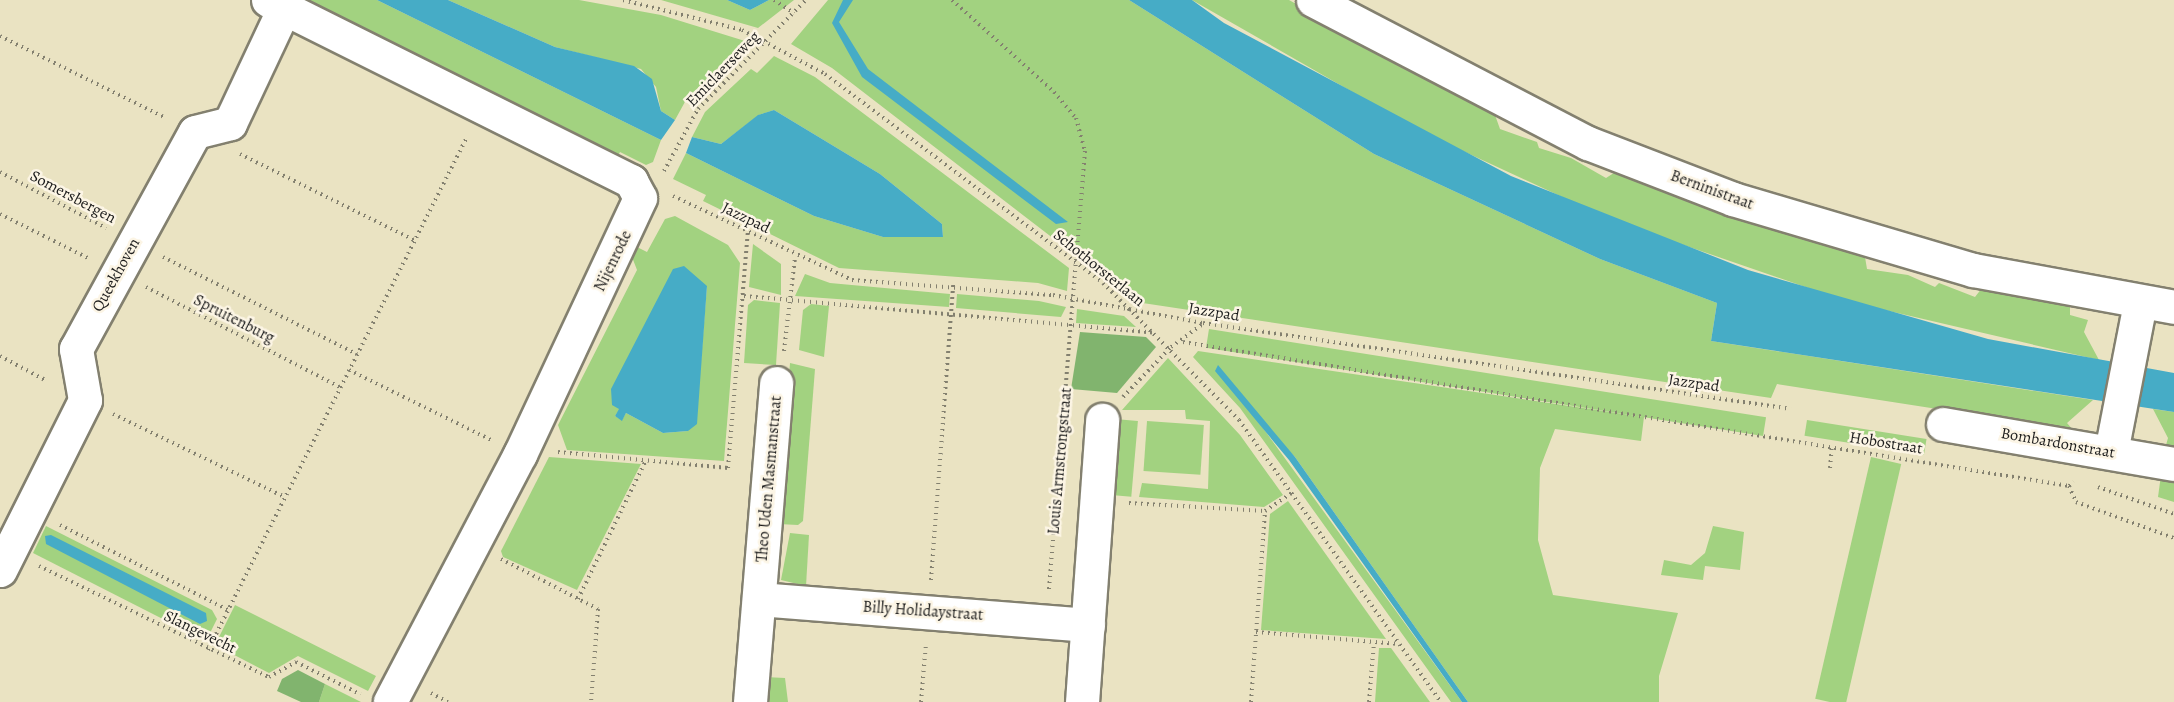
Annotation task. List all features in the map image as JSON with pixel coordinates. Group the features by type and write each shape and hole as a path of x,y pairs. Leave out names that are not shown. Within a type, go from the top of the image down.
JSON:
{"street":[{"name":"Berninistraat","path":"1313,0 1346,8 1588,143 1733,199 1973,270 2140,303 2174,307"},
{"name":"Nijenrode","path":"276,4 631,181 640,198 520,454 474,546 380,700"},
{"path":"195,132 230,123 276,4"},
{"name":"Queekhoven","path":"85,400 76,350 195,132"},
{"path":"2110,452 2140,303"},
{"name":"Theo Uden Masmanstraat","path":"750,702 776,383"},
{"path":"6,561 85,400"},
{"path":"1082,702 1102,420"},
{"name":"Bombardonstraat","path":"1942,424 2174,464"},
{"name":"Billy Holidaystraat","path":"759,599 1088,625"}],"path":[{"name":"Schothorsterlaan","path":"623,0 715,20 766,40 839,84 1074,261 1133,310 1239,420 1441,702"},
{"path":"774,0 794,13"},
{"name":"Emiclaerseweg","path":"669,162 692,118 806,0"},
{"name":"Louis Armstrongstraat","path":"952,0 1076,118 1085,151 1074,261 1073,301 1046,621"},
{"path":"0,36 414,240"},
{"path":"208,650 483,106"},
{"name":"Somersbergen","path":"0,172 134,243"},
{"name":"Jazzpad","path":"668,193 748,231 795,257 852,280 953,284 1791,409"},
{"path":"0,214 118,273"},
{"path":"349,370 520,454 551,451 728,468 748,231"},
{"name":"Spruitenburg","path":"134,243 357,354"},
{"name":"Theo Uden Masmanstraat","path":"776,383 783,366 788,301 795,257"},
{"name":"Spruitenburg","path":"118,273 340,387"},
{"path":"921,702 953,284"},
{"path":"744,296 952,312 1156,333"},
{"path":"1102,420 1171,347 1183,342 1203,323"},
{"name":"Hobostraat","path":"1183,342 1773,436 2069,486"},
{"path":"0,356 285,497"},
{"name":"Hobostraat","path":"1830,468 1832,447"},
{"path":"578,599 646,460"},
{"name":"Bombardonstraat","path":"2069,486 2077,480"},
{"path":"2069,486 2076,502 2174,538"},
{"path":"1057,496 1096,501 1265,511 1292,492"},
{"name":"Slangevecht","path":"32,511 228,610"},
{"path":"1251,702 1265,511"},
{"path":"474,546 598,609 591,702"},
{"name":"Slangevecht","path":"6,561 269,677 297,662 380,700"},
{"path":"1256,632 1400,644"},
{"path":"1369,702 1374,642"}],"green space":[{"path":"305,0 377,0 661,140 653,162 646,165 620,152 617,158"},
{"path":"448,0 579,0 661,15 745,41 686,100 675,120 661,111 656,87 641,69 555,47"},
{"path":"661,0 727,0 750,10 769,0 794,0 758,28"},
{"path":"828,0 1129,0 1374,154 1600,259 1717,303 1711,341 2093,400 2067,423 2073,430 1777,384 1771,398 1136,302 832,68 791,44"},
{"path":"1192,0 1289,0 1495,115 1500,129 1537,142 1539,148 1571,158 1606,178 1617,171 1865,257 1867,269 1908,275 1935,287 1939,283 1975,297 1982,288 2070,305 2070,315 2088,320 2084,332 2099,360 1846,301 1614,221 1424,133"},
{"path":"774,56 815,77 1069,268 1067,291 1038,283 839,268 703,201 706,195 673,179 686,153 814,216 883,237 943,237 942,224 880,174 774,110 759,115 721,144 692,137 705,112 751,69 757,73"},
{"path":"675,216 728,245 740,263 724,461 567,450 558,425 637,270 632,257 637,247 647,252 665,219","holes":["707,286 698,397 688,431 663,433 626,413 622,420 615,416"]},
{"path":"753,244 781,264 781,295 749,287"},
{"path":"805,274 830,283 950,294 949,307 795,296"},
{"path":"957,294 1039,301 1066,307 1061,317 956,308"},
{"path":"754,300 780,303 776,365 744,363 748,305"},
{"path":"811,304 829,306 824,357 799,350 803,310"},
{"path":"1077,309 1124,316 1136,327 1076,323"},
{"path":"1209,329 1766,417 1763,436 1206,348"},
{"path":"1080,332 1146,337 1156,347 1117,393 1071,389"},
{"path":"1198,351 1644,417 1641,441 1555,429 1540,468 1538,540 1553,595 1678,613 1659,676 1659,702 1468,702 1295,457 1255,417 1462,702 1451,702 1240,408 1193,357"},
{"path":"1168,358 1240,435 1283,495 1264,507 1139,497 1142,483 1208,489 1210,421 1186,419 1185,410 1122,410"},
{"path":"790,363 815,369 803,521 798,525 778,524"},
{"path":"2153,409 2174,412 2174,448 2166,445 2168,438"},
{"path":"1115,419 1138,421 1131,497 1108,495"},
{"path":"1807,420 1927,439 1924,455 1804,436"},
{"path":"1147,421 1204,425 1200,475 1144,471"},
{"path":"549,457 641,464 577,590 503,557 501,551"},
{"path":"1871,457 1901,464 1846,702 1815,699"},
{"path":"2161,475 2174,477 2174,502 2158,497"},
{"path":"1288,501 1386,639 1261,630 1270,514"},
{"path":"46,526 212,610 217,619 206,641 33,553"},
{"path":"1713,526 1744,532 1740,570 1705,566 1703,580 1661,575 1664,560 1691,565 1705,553"},
{"path":"790,533 809,535 806,586 781,580"},
{"path":"235,605 376,676 368,691 298,656 269,673 215,645"},
{"path":"1379,648 1391,648 1430,702 1375,702"},
{"path":"298,670 325,684 319,702 301,702 277,691 282,679"},
{"path":"765,677 785,678 788,702 763,702"},
{"path":"325,684 361,702 319,702"}],"water":[{"path":"377,0 448,0 555,47 634,66 652,79 661,111 675,120 661,140"},
{"path":"727,0 769,0 750,10"},
{"path":"843,0 853,0 839,22 868,69 1068,222 1056,224 862,77 832,23"},
{"path":"1129,0 1192,0 1224,23 1511,176 1748,270 1988,339 2174,373 2174,412 1711,341 1717,303 1600,259 1374,154"},
{"path":"774,110 880,174 942,224 943,237 883,237 814,216 686,153 692,137 721,144 758,115"},
{"path":"684,266 707,286 697,424 688,431 663,433 626,413 622,421 615,416 619,409 612,405 611,389 673,269"},
{"path":"1218,365 1295,457 1468,702 1462,702 1289,460 1215,371"},
{"path":"51,535 206,613 207,621 200,624 46,544 45,536"}]}
